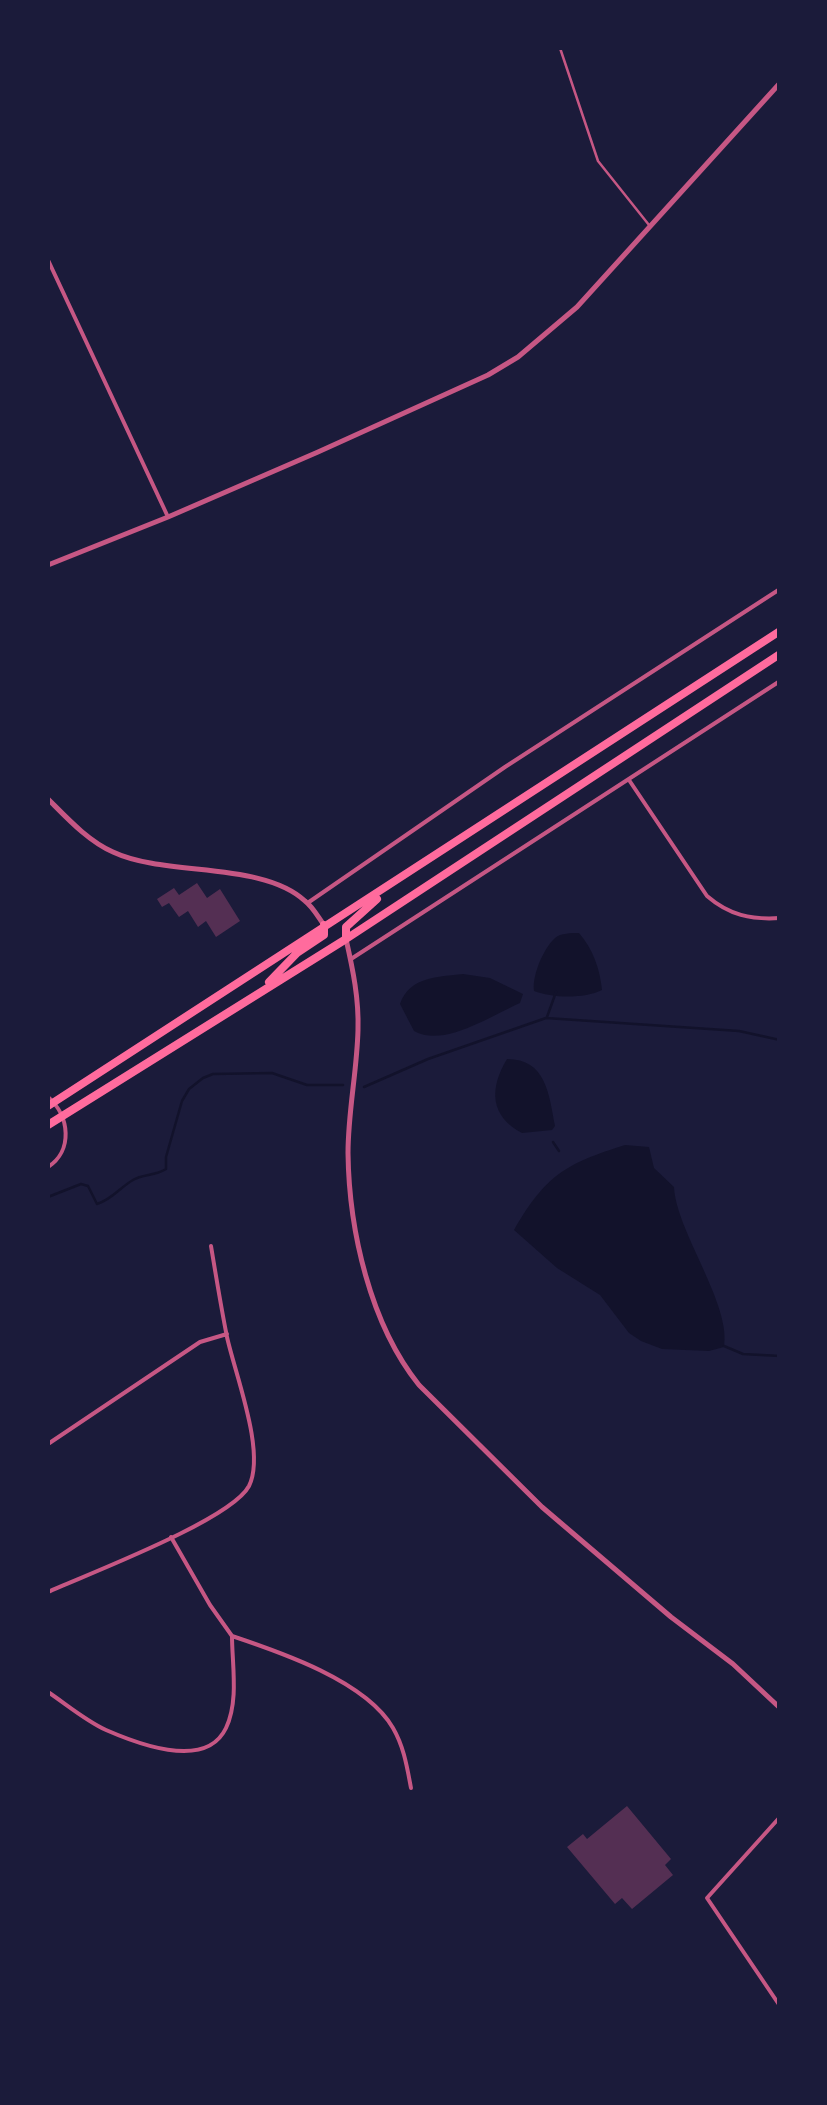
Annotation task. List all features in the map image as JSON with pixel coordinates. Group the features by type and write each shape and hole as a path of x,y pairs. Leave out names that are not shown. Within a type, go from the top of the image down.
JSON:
{"highway":[{"path":"50,1102 780,631"},
{"path":"48,1125 346,939 780,654"},
{"path":"346,939 346,928 391,885"},
{"path":"259,993 297,953 324,935 324,926"}],"street":[{"path":"48,565 168,518 488,375 518,357 577,307 780,83"},
{"path":"48,260 168,518"},
{"path":"308,902 780,589"},
{"path":"351,959 780,681"},
{"path":"629,780 707,896 718,906 745,917 780,918"},
{"path":"48,799 70,822 111,852 132,860 283,887 308,902 324,926"},
{"path":"346,939 357,994 358,1030 348,1148 350,1192 372,1291 403,1364 419,1385 542,1507 671,1617 733,1664 780,1708"},
{"path":"48,1167 58,1160 65,1147 66,1132 61,1116 50,1102"},
{"path":"48,1592 171,1536 237,1500 248,1488 254,1472 251,1436 211,1246"},
{"path":"48,1444 200,1342 227,1334"},
{"path":"48,1692 104,1729 168,1750 203,1750 216,1742 230,1718 232,1636 171,1536"},
{"path":"232,1636 299,1658 362,1697 390,1723 405,1754 411,1788"},
{"path":"780,1817 707,1898 780,2006"}],"lane":[{"path":"560,48 598,161 650,226"}],"shaded area":[{"path":"579,933 595,960 602,990 568,996 534,991 537,971 551,943 560,935"},
{"path":"463,974 490,978 523,994 520,1003 453,1033 439,1036 414,1031 400,1004 411,988 426,980"},
{"path":"507,1059 530,1065 538,1072 550,1102 555,1126 552,1130 522,1133 498,1110 495,1091"},
{"path":"625,1145 649,1147 654,1168 674,1187 684,1225 720,1310 724,1347 709,1351 662,1349 641,1341 629,1333 600,1295 557,1268 514,1230 536,1196 559,1174"}],"building":[{"path":"197,883 207,898 220,889 240,921 216,937 206,921 198,927 188,911 179,917 169,903 162,907 157,899 174,888 179,895"},
{"path":"627,1806 671,1859 665,1865 673,1875 632,1909 622,1898 615,1904 567,1847 583,1834 587,1839"}],"waterway":[{"path":"547,1017 556,992"},
{"path":"364,1087 428,1059 546,1018 739,1031 780,1040"},
{"path":"48,1197 81,1184 88,1186 97,1204 133,1180 166,1169 182,1101 189,1089 213,1074 272,1073 307,1085 343,1085"},
{"path":"553,1142 559,1151"},
{"path":"724,1346 743,1354 780,1356"}]}
